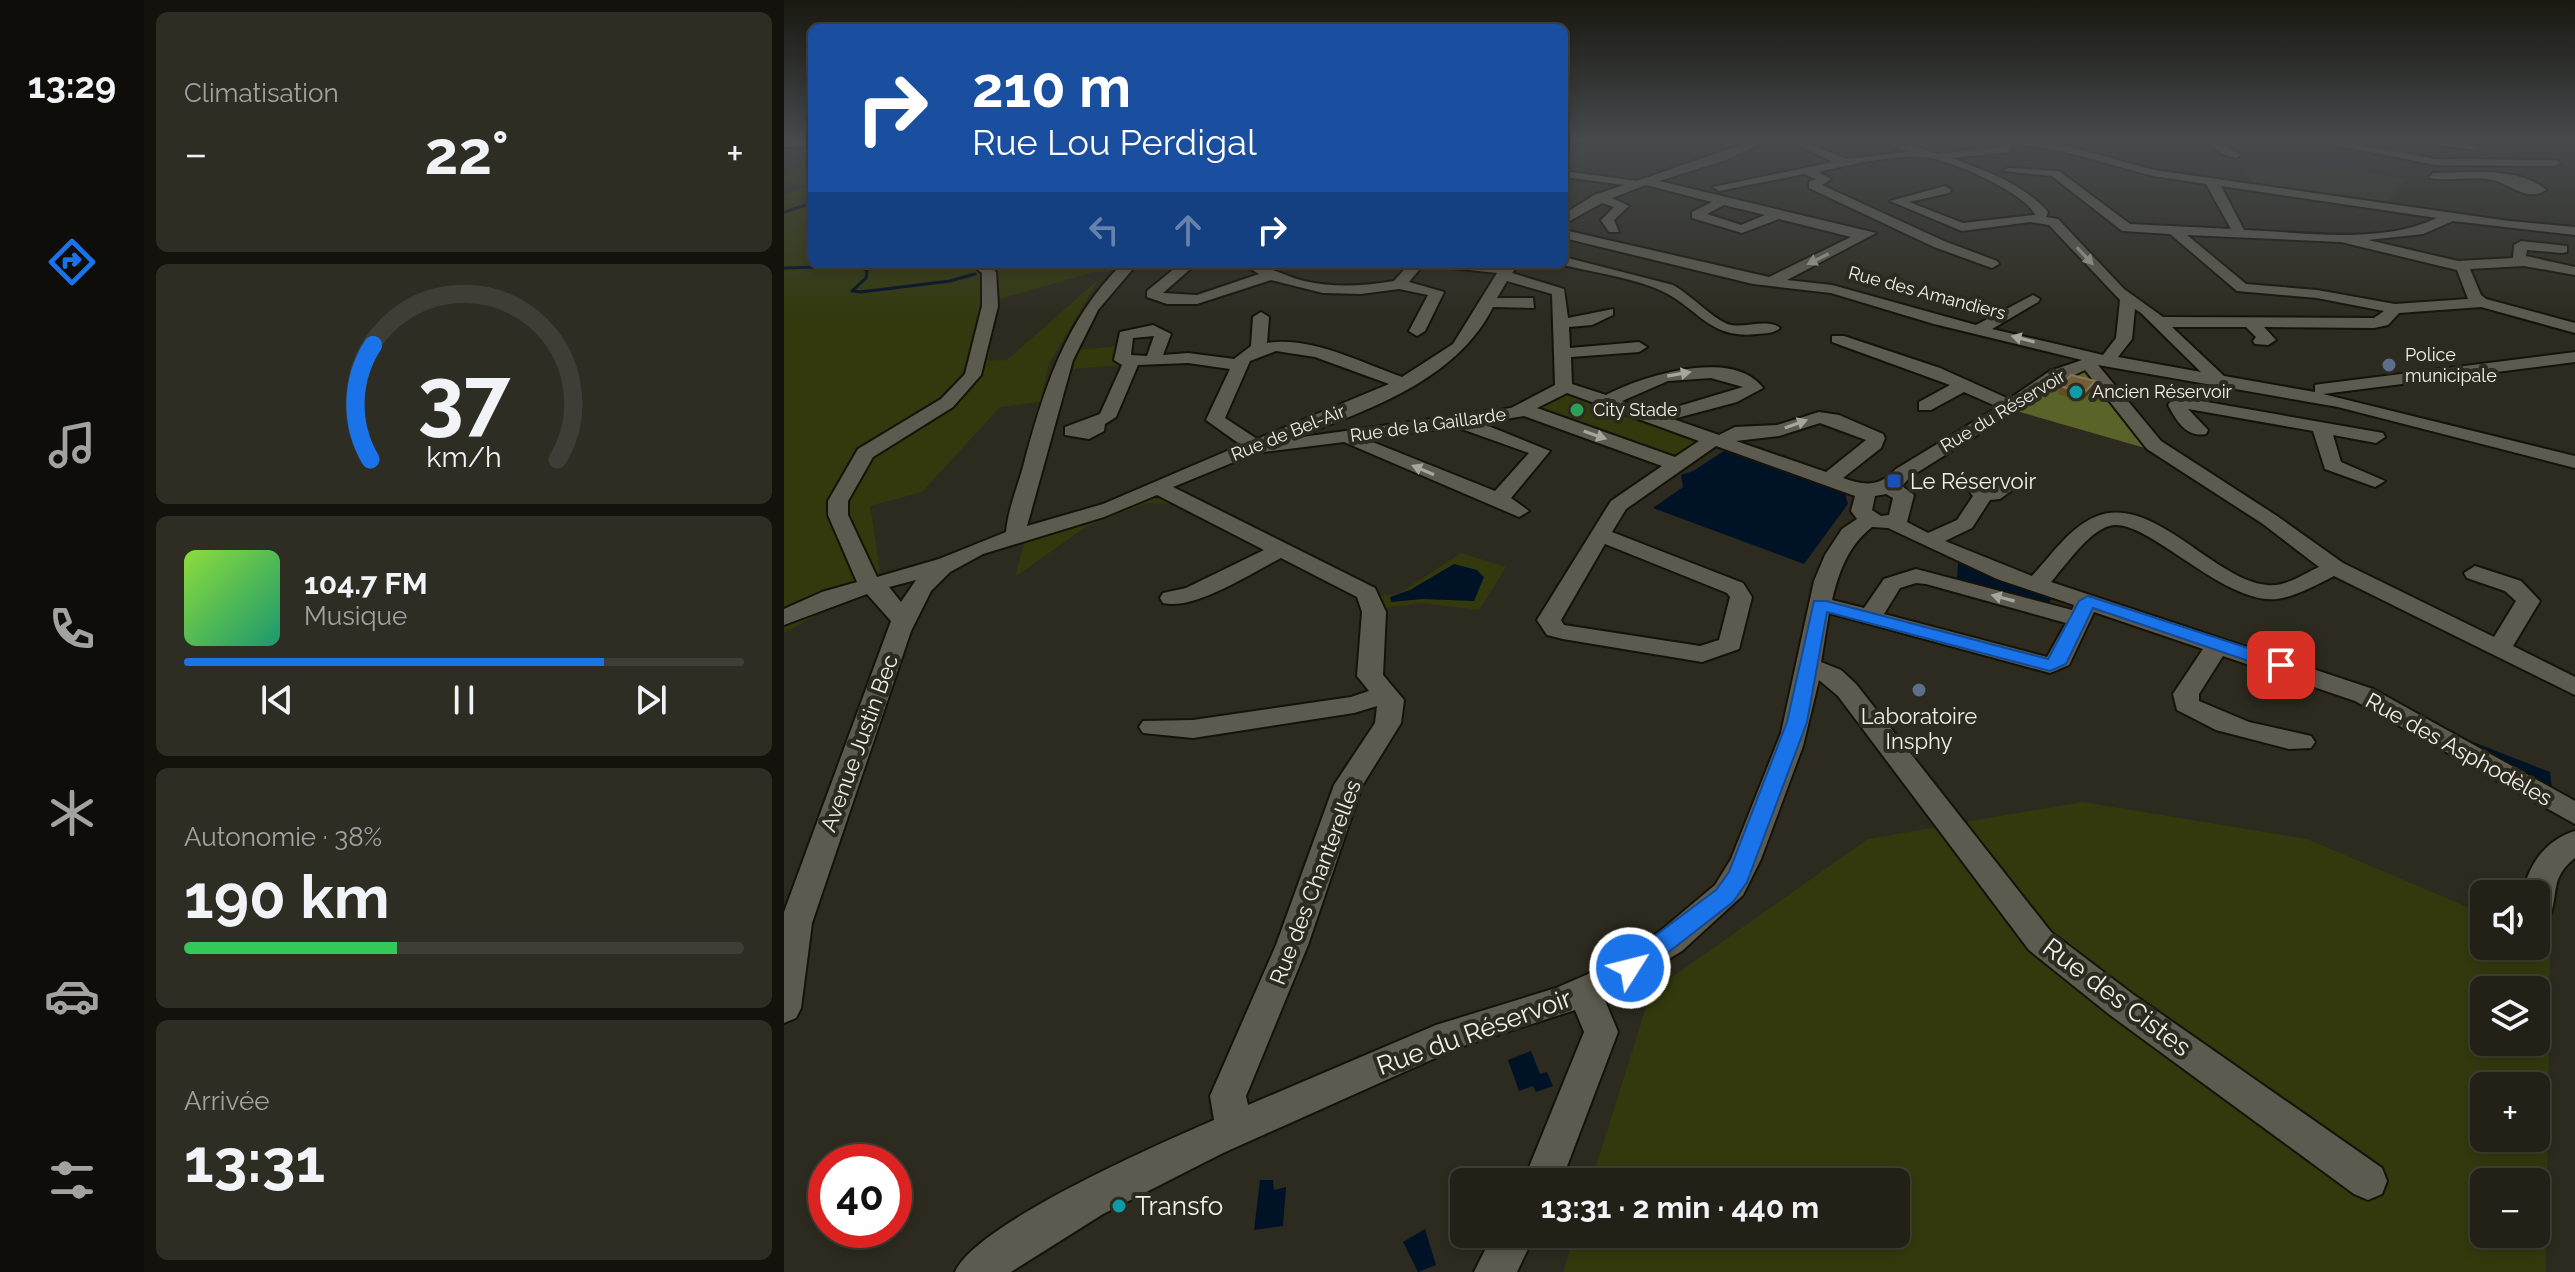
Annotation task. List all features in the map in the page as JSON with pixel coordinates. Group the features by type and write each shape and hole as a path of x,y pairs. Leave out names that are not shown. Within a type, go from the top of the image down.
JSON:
{"street":[{"path":"1568,217 1594,200"},
{"path":"1607,200 1622,204 1607,220 1614,229"},
{"path":"1723,200 1696,215 1742,229 1779,214"},
{"path":"1725,200 1864,236"},
{"path":"1847,200 1992,264"},
{"path":"1898,200 1926,216 1965,228 2040,217 2058,226 2128,299 2159,322 2209,368 2247,384 2329,393 2575,357"},
{"path":"2030,200 2042,212 2040,217"},
{"path":"2091,200 2127,228 2348,239 2433,227 2448,218 2435,209 2441,200"},
{"path":"2223,200 2239,232"},
{"path":"2346,200 2575,231"},
{"path":"2537,212 2556,230"},
{"path":"1771,282 1895,222 1926,216"},
{"path":"2173,230 2242,288 2317,294 2395,309 2481,302 2575,328"},
{"name":"Rue des Amandiers","path":"1568,235 1743,278 1832,289 2098,361 2136,365"},
{"path":"2348,239 2378,249 2458,265 2524,262 2575,271"},
{"path":"2524,262 2519,257 2521,245 2562,249"},
{"path":"1568,262 1666,287 1724,330 1739,333 1772,328"},
{"path":"2458,265 2481,302"},
{"path":"903,621 882,593 869,585 838,515 838,501 865,453 947,403 973,375 991,293 989,272 984,268"},
{"path":"1016,538 1045,420 1069,346 1088,309 1126,268"},
{"path":"1184,268 1152,294 1193,299 1235,291 1271,275"},
{"path":"1258,268 1271,275 1343,292 1399,285 1437,292 1417,331"},
{"path":"1399,285 1414,268"},
{"path":"1507,270 1557,290 1562,323 1564,388 1829,479 1875,511 1901,516 1905,499 1901,492 1889,488 1875,511"},
{"name":"Rue de Bel-Air","path":"1016,538 1118,505 1297,431 1400,382 1462,347 1479,326 1507,270"},
{"path":"1978,330 2033,299"},
{"path":"2128,299 2124,339 2098,361 2154,445 2367,587 2500,647 2575,687"},
{"path":"1490,303 1528,301 1529,305"},
{"path":"2159,322 2378,323 2395,309"},
{"path":"1562,323 1587,322 1608,312"},
{"path":"1259,349 1261,317"},
{"path":"2251,323 2268,340 2261,341"},
{"path":"1153,361 1163,334 1140,331 1126,335 1120,358 1131,363 1188,358 1239,365"},
{"path":"1838,339 2011,406"},
{"path":"1256,447 1215,420 1239,365 1249,353 1259,349 1298,347 1400,382"},
{"path":"1563,353 1639,347"},
{"name":"Rue du Réservoir","path":"1889,488 1903,473 2011,406 2027,391 2056,375 2098,361"},
{"path":"1095,424 1107,417 1131,363"},
{"path":"2136,365 2209,368"},
{"path":"2136,365 2169,371 2209,368"},
{"path":"1607,402 1635,386 1684,372 1740,379 1754,388 1716,402 1679,408 1658,419"},
{"path":"2239,413 2247,384"},
{"path":"1925,406 1963,385"},
{"name":"Rue de la Gaillarde","path":"1256,447 1314,442 1522,409 1564,388"},
{"path":"2329,393 2365,409 2575,462"},
{"path":"2199,430 2186,421 2177,405 2376,437"},
{"path":"1522,409 1678,465"},
{"path":"1601,535 1735,588 1741,597 1730,644 1702,654 1555,630 1549,620 1618,505 1718,441 1735,433 1779,430 1819,417 1833,419 1876,438 1874,444 1829,479"},
{"path":"1458,421 1541,451 1503,495 1495,498"},
{"path":"2322,429 2332,465 2375,481"},
{"path":"1297,431 1314,442"},
{"path":"1349,436 1353,441 1495,498 1519,511"},
{"path":"1152,727 1193,729 1354,705 1387,694 1370,676 1374,612 1367,593 1157,487"},
{"path":"1927,541 1965,524 1984,494"},
{"name":"Rue du Réservoir","path":"976,1272 1069,1210 1234,1129 1450,1036 1585,991 1630,968 1733,886 1797,722 1811,667 1820,604 1831,560 1851,532 1875,511"},
{"name":"Rue des Asphodèles","path":"1875,511 1927,541 2036,584 2083,610 2218,644 2364,695 2575,814"},
{"path":"2036,584 2099,523 2116,519 2143,528 2227,579 2251,589 2280,591 2335,568"},
{"name":"Avenue Justin Bec","path":"784,1008 796,923 903,621 930,576 945,564 1016,538"},
{"path":"1171,598 1193,593 1283,549"},
{"path":"784,618 817,602 945,564"},
{"path":"2475,573 2514,587 2527,597 2528,601 2500,647"},
{"path":"1820,604 2050,665 2060,660 2083,610 1904,575 1896,578 1871,616"},
{"path":"2218,644 2186,694 2186,704 2198,712 2272,738 2302,742"},
{"name":"Rue des Cistes","path":"1811,667 1832,676 1847,690 2040,941 2368,1181"},
{"name":"Rue des Chanterelles","path":"1234,1129 1228,1096 1292,945 1348,785 1388,723 1391,700 1387,694"},
{"path":"2541,880 2550,861 2575,842"},
{"path":"1548,1168 1592,1062 1601,1032 1585,991"},
{"path":"1495,1272 1508,1248"}],"shaded area":[{"path":"2363,200 2389,200 2386,204"}],"green space":[{"path":"784,200 808,200 808,268 1114,268 1109,272 1094,272 1000,299 988,361 1007,360 1098,280 1049,364 1040,402 1000,407 922,492 870,506 880,572 851,596 784,633"},
{"path":"1118,346 1120,365 1072,369 1079,350"},
{"path":"2083,369 2090,372 2145,448 2013,410 2062,377"},
{"path":"1567,392 1703,440 1682,456 1675,456 1535,410 1537,403"},
{"path":"1152,498 1168,499 1220,526 1174,504 1147,503 1087,526 1015,577 1025,540"},
{"path":"1461,553 1506,567 1479,610 1421,603 1385,608 1381,596 1400,593"},
{"path":"2082,802 2307,839 2470,908 2470,960 2550,960 2550,976 2470,976 2470,1056 2549,1056 2548,1072 2470,1072 2470,1152 2547,1152 2547,1168 2470,1168 2470,1248 2546,1248 2546,1272 1563,1272 1571,1248 1910,1248 1910,1168 1595,1168 1651,992 1868,839"}],"water":[{"path":"1724,451 1845,494 1848,504 1804,564 1653,508 1683,487 1681,475"},
{"path":"1958,563 2053,597 2047,605 1957,579"},
{"path":"1454,564 1477,570 1484,577 1474,601 1422,599 1391,602 1390,597 1410,590"},
{"path":"2460,737 2550,772 2552,790"},
{"path":"1531,1051 1540,1074 1547,1072 1553,1086 1536,1092 1533,1086 1519,1091 1508,1060"},
{"path":"1260,1180 1273,1180 1274,1190 1286,1187 1283,1226 1254,1230"},
{"path":"1425,1229 1436,1265 1418,1272 1403,1242"}],"building":[{"path":"2071,375 2095,381 2084,393 2060,386"}],"waterway":[{"path":"784,212 808,204"},
{"path":"784,268 808,267"},
{"path":"862,268 867,271 866,278 852,291 950,281 975,274"}],"place":[{"name":"Police municipale","path":"2389,365"},
{"name":"Ancien Réservoir","path":"2076,392"},
{"name":"City Stade","path":"1577,410"},
{"name":"Le Réservoir","path":"1894,481"},
{"name":"Laboratoire Insphy","path":"1919,690"},
{"name":"Transfo","path":"1119,1206"}],"route":[{"path":"1630,968 1724,896 1739,875 1797,722 1811,667 1820,604 2050,665 2060,660 2088,601 2281,665"}]}
